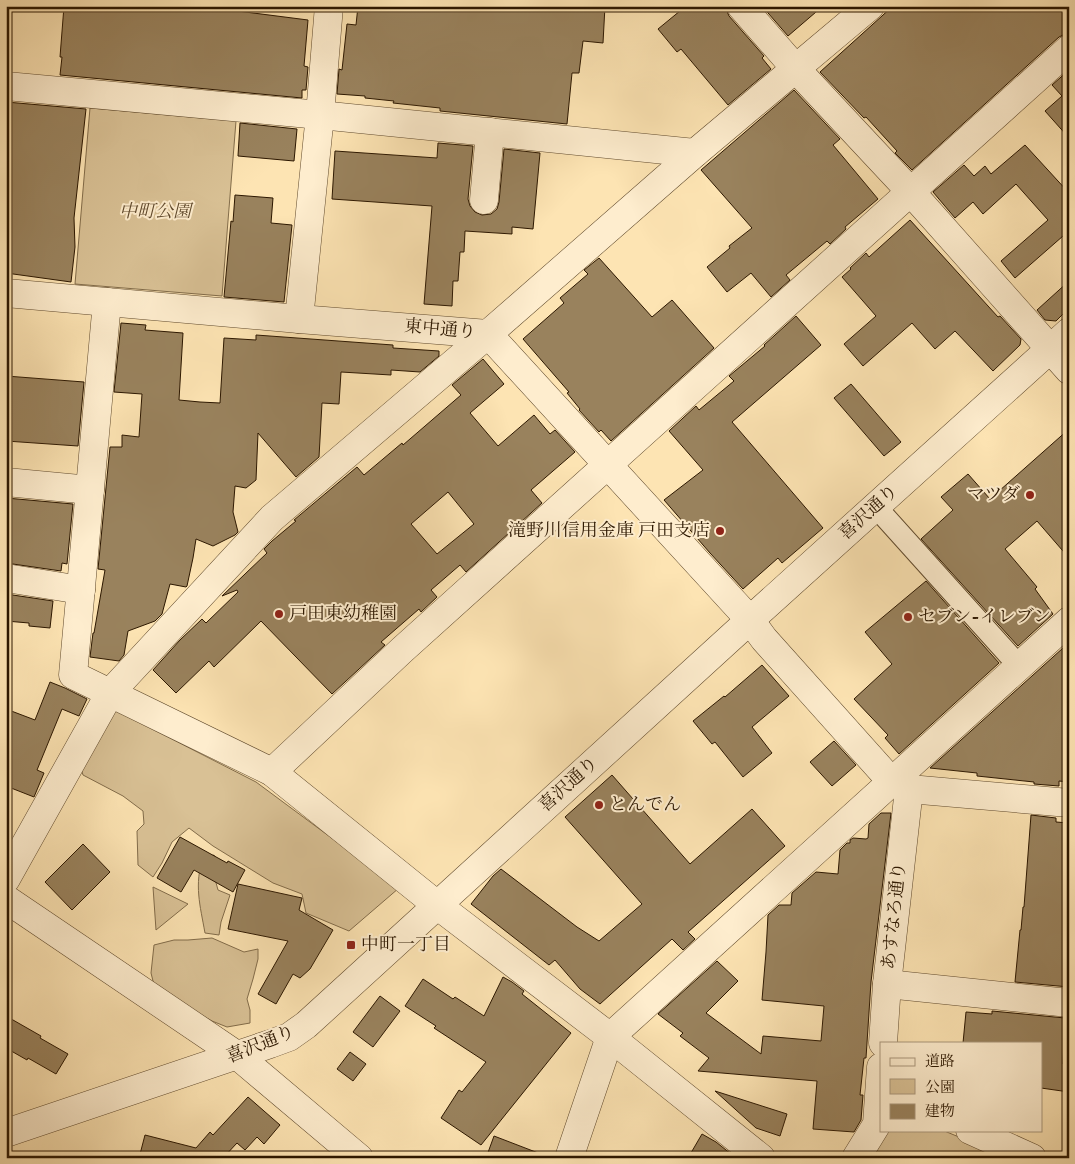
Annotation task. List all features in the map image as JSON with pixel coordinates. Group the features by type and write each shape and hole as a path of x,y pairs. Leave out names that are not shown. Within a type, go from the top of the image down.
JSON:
{"street":[{"path":"299,319 329,6"},
{"path":"742,6 796,69 910,191 1059,341 1069,370"},
{"path":"6,879 110,693 272,518 488,334 695,153 870,6"},
{"path":"272,772 402,650 608,463 1069,49"},
{"path":"6,86 320,115 695,153"},
{"path":"484,200 490,132"},
{"name":"東中通り","path":"6,294 488,334 608,463 750,620 764,639 900,786"},
{"path":"107,302 73,675 272,772 437,905 610,1037 761,1158"},
{"name":"喜沢通り","path":"6,1133 238,1056 289,1037 306,1025 1059,341"},
{"path":"6,482 90,490"},
{"path":"876,507 1020,666"},
{"path":"6,578 81,590"},
{"path":"569,1158 610,1037 826,841 900,786 1020,666 1069,621"},
{"path":"900,786 1069,804"},
{"name":"あすなろ通り","path":"883,1042 900,786"},
{"path":"6,899 238,1056 359,1158"},
{"path":"887,984 1069,1003"},
{"path":"856,1158 877,1124 880,1093"},
{"path":"974,1132 1032,1158"}],"green space":[{"name":"中町公園","path":"90,108 236,121 222,296 75,284"},
{"path":"113,709 256,782 399,888 349,931 306,913 302,894 273,883 213,846 189,828 172,842 153,877 138,865 137,831 144,824 143,811 123,796 83,775 80,765"},
{"path":"214,855 221,865 215,879 218,890 230,895 221,922 219,935 205,933 198,886 203,857"},
{"path":"153,887 188,904 156,930"},
{"path":"212,938 244,952 258,949 258,959 247,999 250,1010 250,1023 227,1027 212,1021 155,989 151,973 154,945 174,940"},
{"path":"883,1132 947,1132 988,1149 988,1158 871,1158"}],"building":[{"path":"64,6 214,6 214,8 308,20 304,66 308,67 306,90 302,90 302,98 60,75"},
{"path":"358,6 471,6 529,10 530,6 605,6 603,43 583,41 579,73 572,73 567,124 440,111 440,108 393,103 394,101 365,98 365,96 337,94 339,69 342,70 347,24 356,25"},
{"path":"686,6 726,6 729,16 764,56 762,58 771,69 728,105 681,49 677,52 658,29"},
{"path":"762,6 823,6 788,36"},
{"path":"893,6 1069,6 1069,34 1059,37 912,170 895,153 897,151 866,117 864,118 820,72"},
{"path":"1069,70 1069,138 1045,111 1062,96 1052,85"},
{"path":"794,90 840,139 833,145 878,199 845,227 846,229 830,244 827,241 786,275 790,280 771,297 751,273 727,292 707,267 752,228 701,170"},
{"path":"6,102 86,109 74,218 75,247 71,282 6,273"},
{"path":"240,123 297,129 294,161 238,156"},
{"path":"438,143 473,146 468,199 470,206 475,212 482,215 491,214 497,209 504,149 540,153 533,229 512,227 512,234 465,231 464,252 460,252 458,281 453,281 452,306 424,304 432,206 332,199 335,151 437,158"},
{"path":"1025,145 1069,193 1069,242 1063,236 1015,278 1001,261 1048,220 1016,184 983,214 973,202 955,218 933,192 964,165 974,176 985,166 991,174"},
{"path":"235,195 273,198 271,223 292,225 284,302 224,297"},
{"path":"910,220 998,317 1000,316 1021,339 1020,345 993,371 955,331 935,349 912,323 863,366 844,344 876,316 842,277 866,253 869,257"},
{"path":"599,258 652,317 672,300 714,348 611,441 601,430 599,432 579,410 567,393 569,392 523,339 564,303 560,298 588,274 584,270"},
{"path":"1069,281 1069,308 1056,321 1045,320 1037,310"},
{"path":"796,316 821,345 732,422 823,528 782,563 778,558 743,589 664,500 703,470 669,431 696,406 699,410 734,381 729,376 765,346"},
{"path":"121,323 146,325 145,330 183,333 179,400 220,403 224,338 256,340 256,335 393,345 393,348 439,351 439,356 420,372 391,370 391,375 341,372 339,404 322,403 319,457 296,477 258,433 256,480 246,488 235,486 233,512 238,532 213,546 196,539 187,586 170,584 162,614 155,621 128,631 124,655 119,661 90,657 105,570 98,569 110,447 122,447 122,435 139,437 142,394 114,392"},
{"path":"483,359 504,384 470,413 498,446 534,415 550,434 555,430 575,452 531,490 542,503 466,572 460,565 431,590 437,597 421,612 419,609 381,642 385,645 332,694 261,621 214,667 209,661 176,693 153,670 202,619 206,623 238,592 237,590 222,596 267,553 264,549 296,521 294,520 357,467 364,475 402,443 403,445 461,395 452,385","holes":["448,492 474,524 437,554 411,524"]},
{"path":"6,376 84,382 78,446 6,441"},
{"path":"851,384 901,442 884,456 834,398"},
{"path":"1069,429 1069,558 1037,521 1005,549 1037,587 1035,589 1053,614 1018,646 921,539 953,510 941,497 968,474 990,499"},
{"path":"6,498 73,504 67,564 62,563 61,571 6,563"},
{"path":"926,581 999,663 899,754 885,738 888,735 854,699 892,664 865,632"},
{"path":"6,594 53,601 50,628 29,626 29,623 6,621"},
{"path":"1063,648 1069,654 1069,782 1059,781 1059,786 1034,784 1034,782 977,776 977,773 930,768"},
{"path":"762,665 789,696 752,727 772,753 743,777 715,742 712,744 693,721 725,697"},
{"path":"50,682 87,699 79,716 62,709 37,770 44,773 34,797 6,786 6,709 35,720"},
{"path":"834,741 856,765 832,786 810,762"},
{"path":"612,775 690,864 752,809 785,846 688,932 695,939 683,950 672,939 600,1004 580,989 555,960 549,965 471,904 493,876 501,869 577,927 599,941 642,904 565,817"},
{"path":"881,813 891,813 871,982 866,1058 864,1058 860,1095 863,1095 861,1120 854,1132 813,1129 817,1081 698,1071 709,1058 680,1036 683,1033 658,1014 717,961 738,981 706,1013 761,1054 763,1036 821,1041 824,1006 762,1000 768,915 779,905 791,905 792,893 816,872 838,874 840,850 847,843 850,843 850,840 853,838 868,838 869,824"},
{"path":"1031,815 1056,818 1056,822 1069,823 1069,987 1015,982 1024,907"},
{"path":"180,837 227,863 228,861 245,870 233,892 194,870 181,892 157,878"},
{"path":"83,844 110,872 72,910 45,882"},
{"path":"238,884 302,898 299,910 333,930 310,969 300,978 293,974 276,1004 258,994 288,941 228,929"},
{"path":"503,977 524,991 522,994 571,1033 481,1145 441,1118 459,1090 462,1092 486,1062 434,1028 436,1026 405,1006 423,979 453,999 455,997 484,1016"},
{"path":"380,996 400,1011 373,1047 353,1032"},
{"path":"992,1011 1065,1018 1063,1064 1069,1064 1069,1092 1042,1088 1042,1042 963,1042 966,1012 992,1014"},
{"path":"6,1016 68,1054 56,1074 6,1048"},
{"path":"350,1052 366,1064 353,1081 337,1069"},
{"path":"715,1091 787,1114 780,1136 756,1128"},
{"path":"248,1097 280,1125 264,1144 257,1137 245,1150 237,1143 223,1158 139,1158 145,1135 196,1148 210,1132 213,1135"},
{"path":"702,1134 716,1142 736,1158 688,1158"},
{"path":"494,1136 546,1156 546,1158 486,1158"}],"place":[{"name":"マツダ","path":"1030,495"},
{"name":"滝野川信用金庫 戸田支店","path":"720,531"},
{"name":"戸田東幼稚園","path":"279,614"},
{"name":"セブン-イレブン","path":"908,617"},
{"name":"とんでん","path":"599,805"},
{"name":"中町一丁目","path":"351,945"}]}
